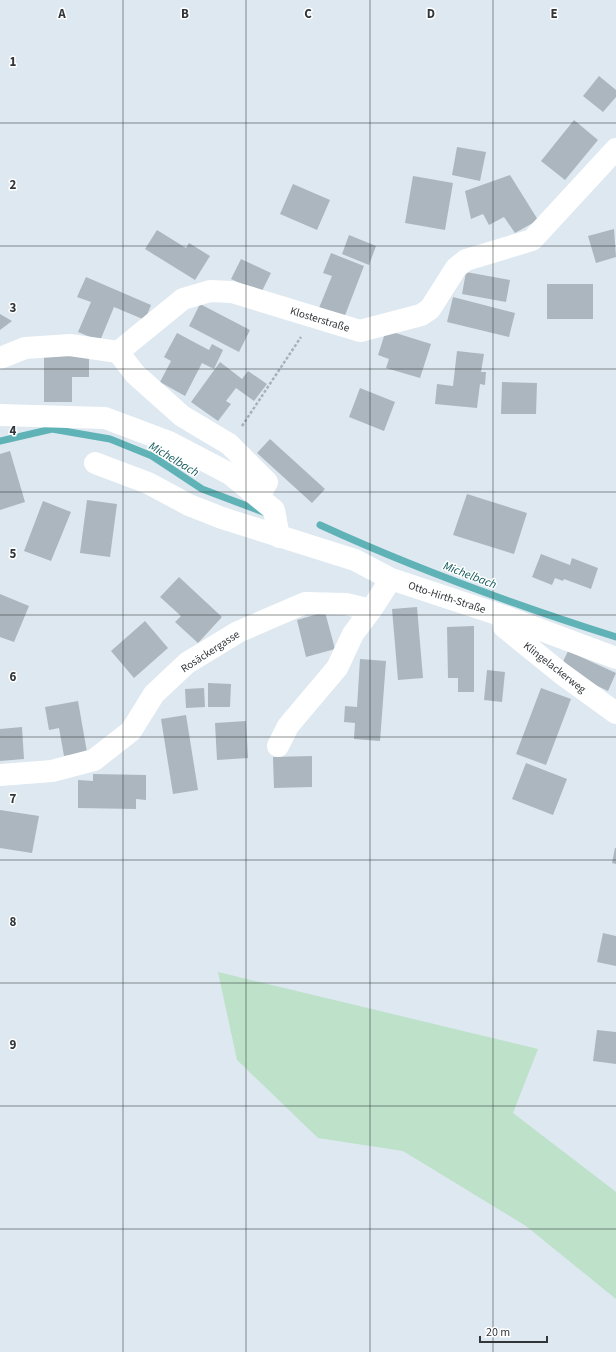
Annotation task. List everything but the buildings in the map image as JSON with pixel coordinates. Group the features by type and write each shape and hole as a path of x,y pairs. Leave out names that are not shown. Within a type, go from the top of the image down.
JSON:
{"street":[{"name":"Klosterstraße","path":"118,352 183,299 210,291 232,292 360,331 421,315 430,309 456,268 466,260 532,240 616,148"},
{"path":"0,358 25,348 70,345 118,352 135,374 182,416 229,444 267,482 259,497"},
{"path":"0,415 105,418 169,442 230,474 259,497 274,510 279,537"},
{"name":"Otto-Hirth-Straße","path":"95,463 148,484 189,505 279,537 355,560 391,579 503,616 616,658"},
{"path":"278,746 288,726 337,668 353,634 391,579"},
{"name":"Rosäckergasse","path":"0,775 52,771 94,760 130,731 154,694 187,663 238,632 305,603 346,604 370,610"},
{"name":"Klingelackerweg","path":"503,616 504,627 562,674 616,713"}],"path":[{"path":"229,444 314,317"}],"green space":[{"path":"218,972 538,1049 513,1113 616,1192 616,1299 526,1226 403,1151 318,1138 237,1060"}],"waterway":[{"name":"Michelbach","path":"0,441 52,429 110,439 152,456 202,489 263,512"},
{"name":"Michelbach","path":"320,525 393,557 466,586 616,637"}]}
